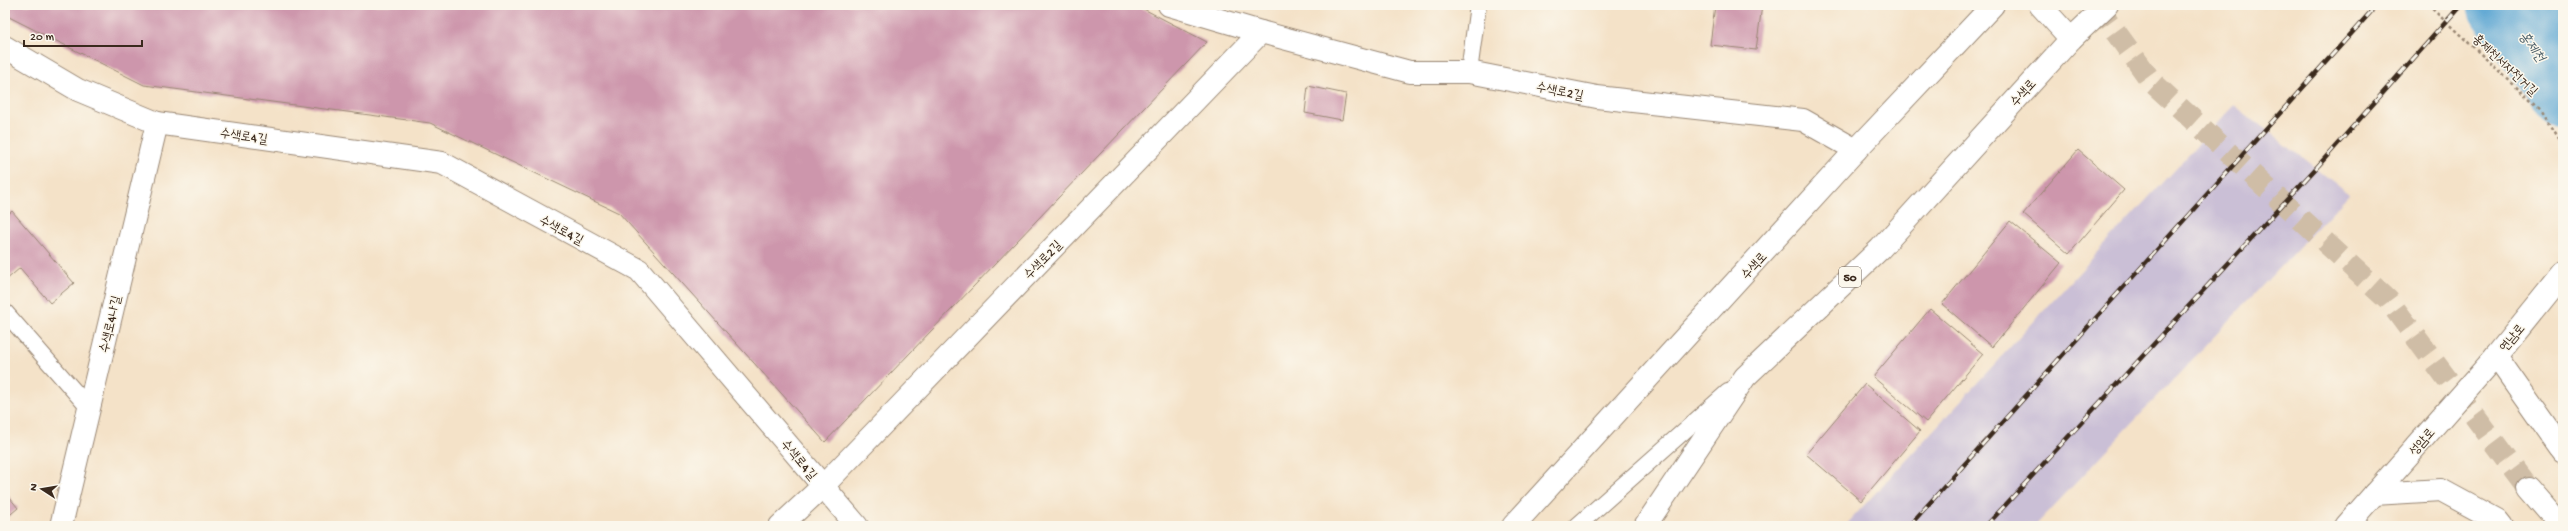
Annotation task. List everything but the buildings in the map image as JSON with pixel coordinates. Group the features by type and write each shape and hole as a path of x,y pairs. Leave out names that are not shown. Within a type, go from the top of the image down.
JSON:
{"street":[{"name":"수색로2길","path":"1169,5 1261,32 1410,72 1469,72 1597,97 1803,120 1856,150"},
{"name":"수색로","path":"1513,526 1856,150 1993,5"},
{"path":"2040,5 2070,39"},
{"name":"수색로","path":"1645,526 1745,377 1880,249 2070,39 2108,5"},
{"name":"수색로2길","path":"780,526 823,486 1261,32"},
{"name":"수색로4길","path":"5,48 78,90 157,123 442,164 639,270 857,526"},
{"name":"수색로4나길","path":"61,526 157,123"},
{"name":"연남로","path":"2496,356 2563,273"},
{"path":"2496,356 2563,451"},
{"name":"성암로","path":"2346,526 2496,356"},
{"path":"2528,488 2561,526"},
{"path":"2374,494 2441,490 2498,521 2502,526"}],"lane":[{"path":"1469,72 1478,5"},
{"path":"5,312 89,408"},
{"path":"1577,526 1745,377"}],"path":[{"name":"홍제천서자전거길","path":"2428,5 2542,111 2563,145"}],"shaded area":[{"path":"2234,105 2349,194 2035,526 1845,526"}],"water":[{"name":"홍제천","path":"2509,5 2563,5 2563,73"}],"waterway":[{"name":"홍제천","path":"2503,5 2563,88"}],"tunnel":[{"path":"2096,5 2152,82 2388,300 2528,488"}],"railway":[{"path":"1909,526 2377,5"},
{"path":"1986,526 2318,166 2461,5"}]}
